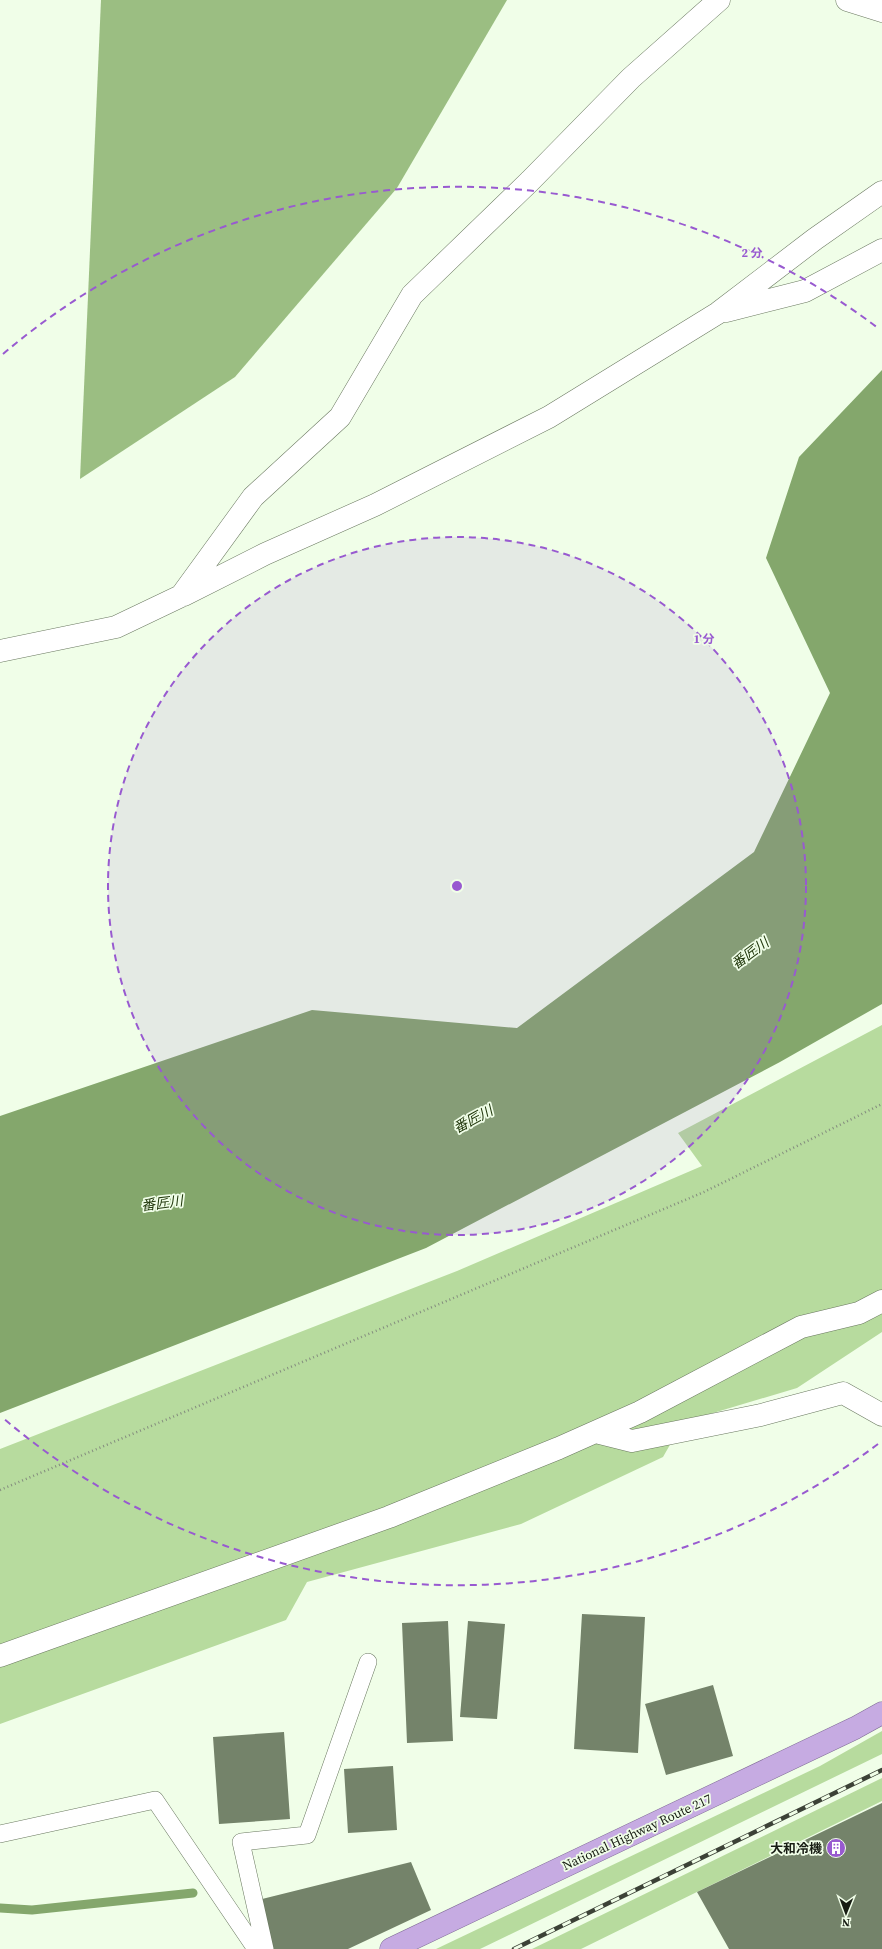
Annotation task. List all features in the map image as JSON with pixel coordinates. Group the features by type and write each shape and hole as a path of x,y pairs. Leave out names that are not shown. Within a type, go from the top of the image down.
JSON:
{"highway":[{"name":"National Highway Route 217","path":"391,1949 855,1728 882,1713"}],"street":[{"path":"181,596 253,498 340,417 412,295 530,181 631,78 718,0"},
{"path":"846,0 882,11"},
{"path":"0,651 116,627 265,554 375,505 549,417 718,313 815,238 882,192"},
{"path":"718,313 805,291 882,250"},
{"path":"0,1656 389,1517 596,1432 640,1412 801,1327 859,1313 882,1301"},
{"path":"596,1432 632,1441 761,1415 843,1392 882,1415"}],"lane":[{"path":"264,1949 241,1842 307,1835 368,1662"},
{"path":"0,1834 155,1800 256,1949"}],"path":[{"path":"0,1490 704,1192 882,1104"}],"shaded area":[{"path":"101,0 507,0 397,188 235,377 80,479"},
{"path":"882,1025 882,1332 797,1388 683,1422 663,1457 521,1524 307,1582 286,1620 0,1724 0,1449 457,1271 702,1166 678,1133"},
{"path":"882,1731 882,1754 480,1949 436,1949 820,1766"},
{"path":"882,1778 882,1801 581,1949 532,1949"}],"water":[{"name":"番匠川","path":"882,370 882,1004 780,1062 426,1248 0,1413 0,1116 312,1010 517,1028 754,852 830,693 766,558 799,457"}],"building":[{"path":"582,1614 645,1617 638,1753 574,1749"},
{"path":"448,1621 453,1741 407,1743 402,1623"},
{"path":"468,1621 505,1624 497,1719 460,1717"},
{"path":"713,1685 733,1756 666,1775 645,1704"},
{"path":"284,1732 290,1819 219,1824 213,1737"},
{"path":"393,1766 397,1830 348,1833 344,1769"},
{"name":"大和冷機","path":"882,1803 882,1949 729,1949 697,1892"},
{"path":"411,1862 431,1910 348,1949 274,1949 250,1902"}],"waterway":[{"path":"0,1908 32,1910 193,1893"}],"railway":[{"path":"514,1949 882,1770"}],"place":[{"name":"大和冷機","path":"836,1848"}]}
